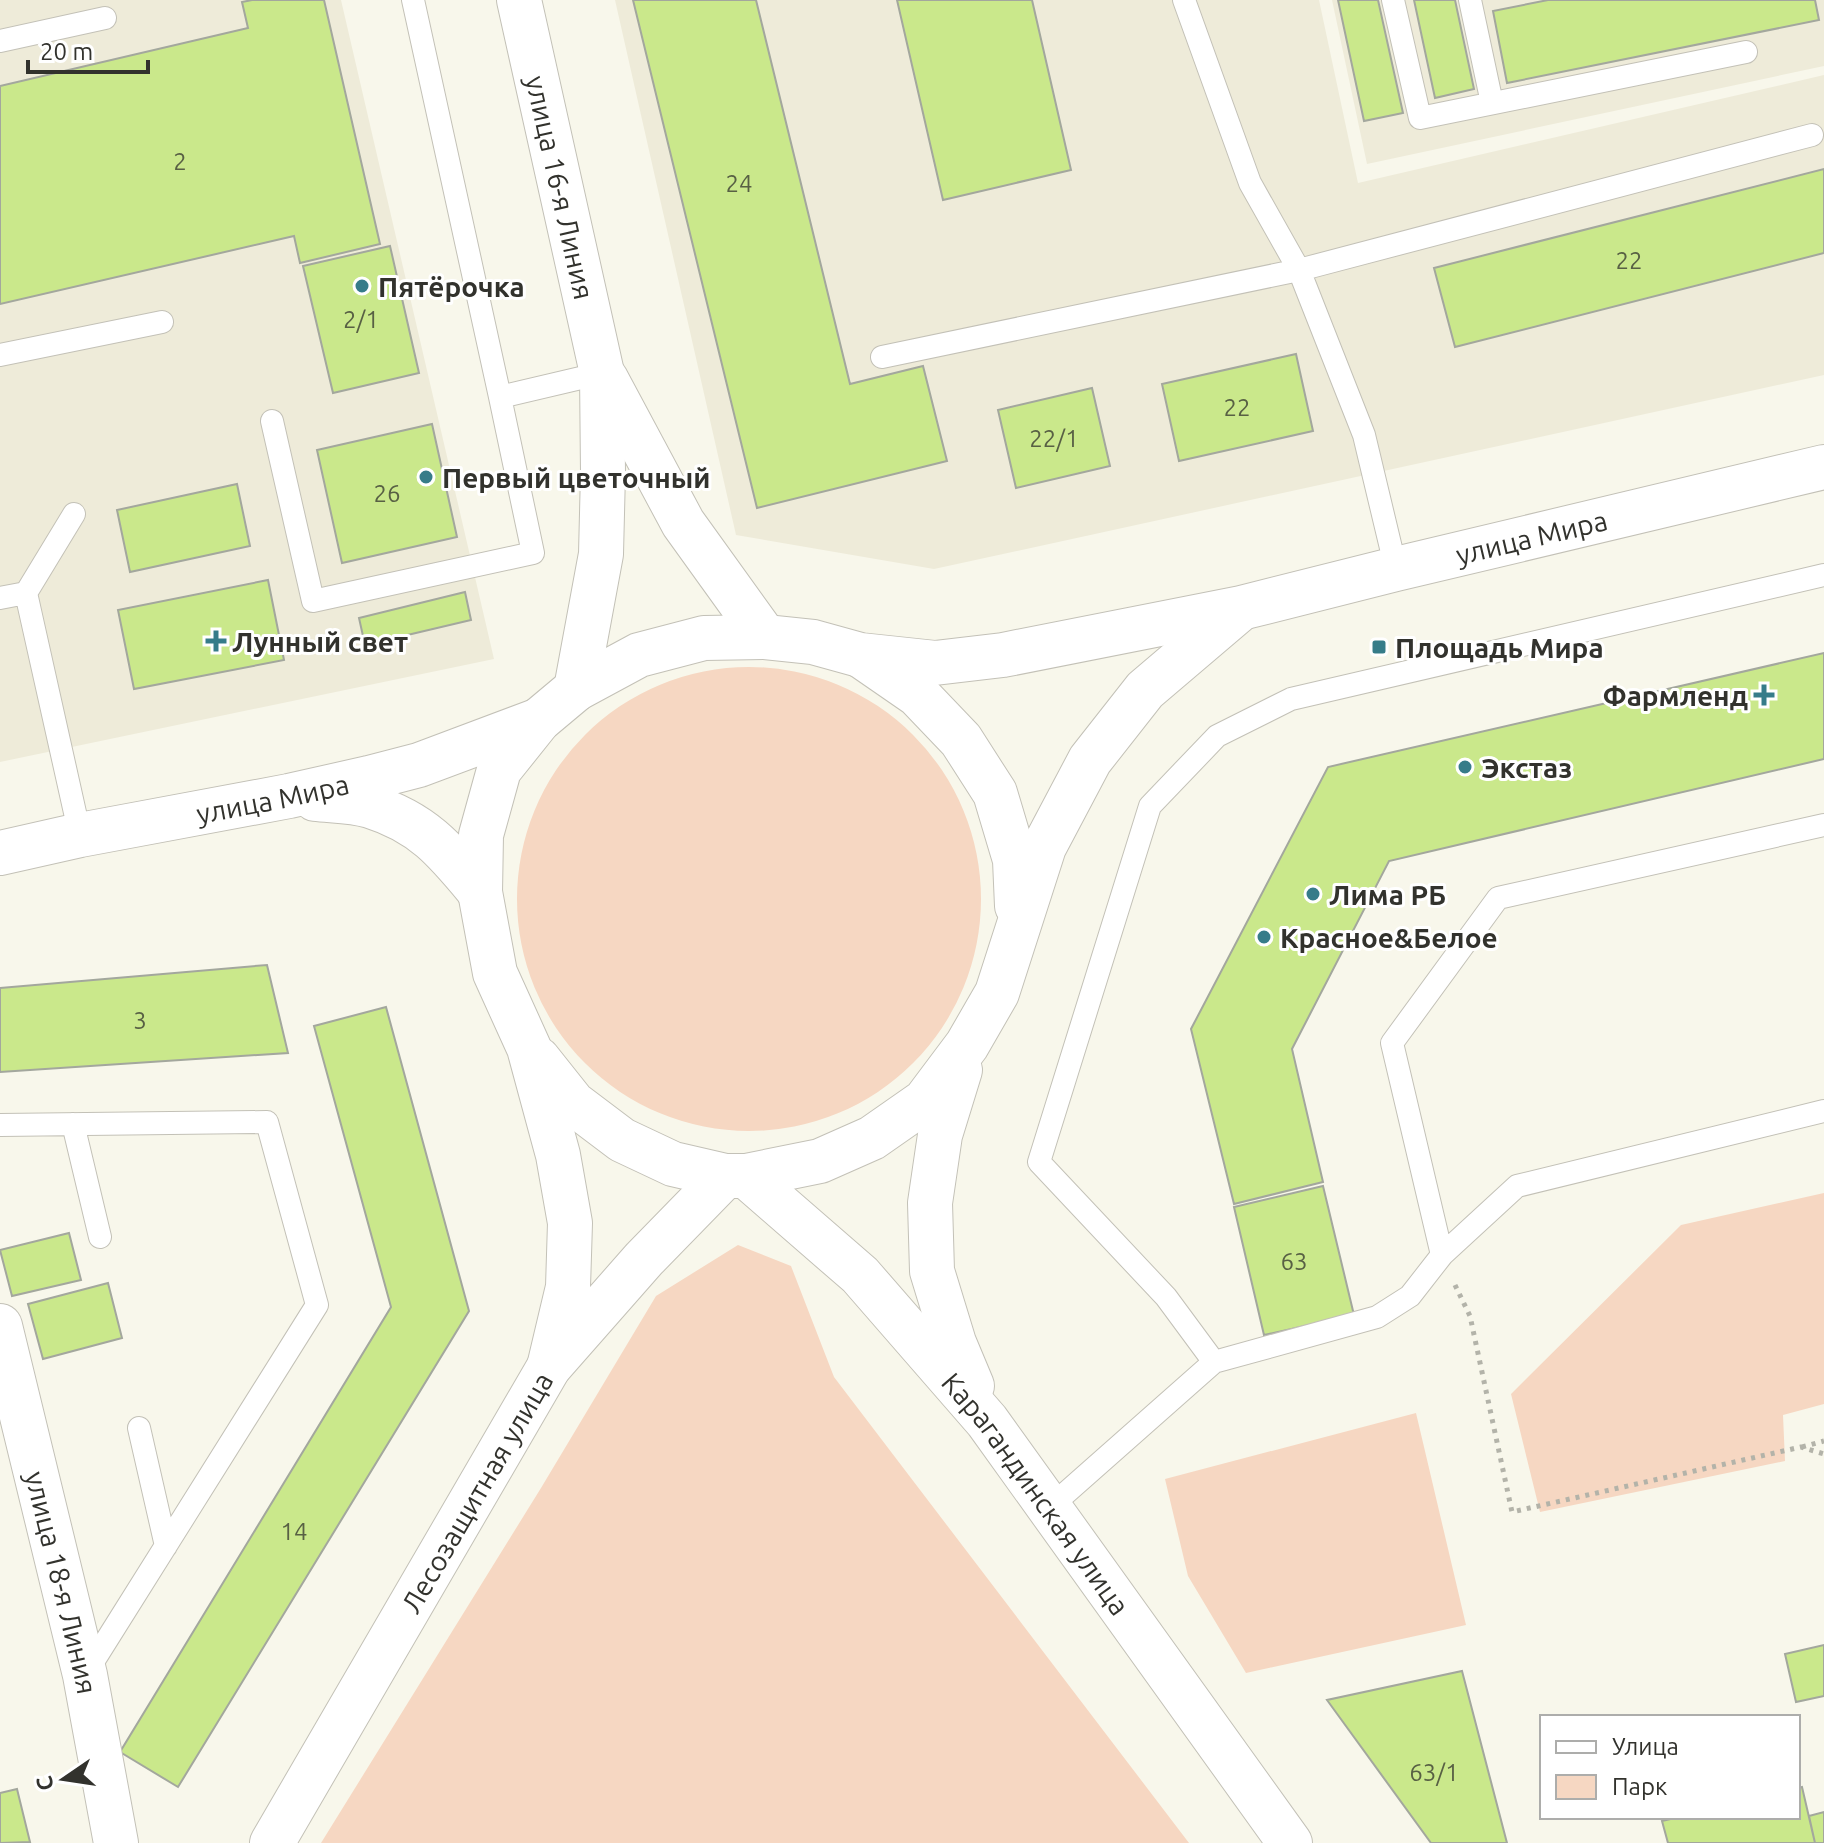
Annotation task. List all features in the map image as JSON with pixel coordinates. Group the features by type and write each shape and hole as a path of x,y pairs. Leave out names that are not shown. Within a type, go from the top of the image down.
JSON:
{"main road":[{"name":"улица 16-я Линия","path":"519,0 602,373"},
{"path":"602,373 683,523 765,637"},
{"path":"576,689 601,554 602,373"},
{"name":"улица Мира","path":"860,655 935,663 1003,655 1241,608 1824,467"},
{"path":"529,1048 573,1103 622,1140 673,1164 736,1176 820,1161 872,1138 925,1101 967,1045 997,993 1044,847 1090,760 1145,690 1241,608"},
{"path":"549,1367 568,1287 570,1223 558,1155 529,1048 495,973 480,892 481,835 499,770 539,720 576,689 639,655 704,638 765,637 813,642 860,655 918,695 961,740 995,793 1015,860 1018,928"},
{"name":"улица Мира","path":"0,853 289,796 419,765 539,720"},
{"path":"289,796 369,805 416,825 445,850 480,892"},
{"path":"967,1045 940,1135 930,1203 932,1271 954,1343 987,1421"},
{"name":"Лесозащитная улица","path":"272,1843 549,1367 644,1259 736,1176"},
{"name":"Карагандинская улица","path":"736,1176 860,1275 987,1421 1290,1843"},
{"name":"улица 18-я Линия","path":"0,1326 85,1675 116,1843"}],"lane":[{"path":"272,421 313,601 533,553 413,0"},
{"path":"1184,0 1250,183 1299,270 1364,435 1396,569"},
{"path":"1393,0 1420,118 1746,52"},
{"path":"1470,0 1492,103"},
{"path":"0,41 105,18"},
{"path":"882,357 1299,270 1812,135"},
{"path":"0,355 162,322"},
{"path":"500,397 602,373"},
{"path":"74,514 26,593 80,835"},
{"path":"1214,1362 1166,1297 1039,1162 1150,806 1217,736 1291,699 1824,575"},
{"path":"0,598 26,593"},
{"path":"1442,1255 1392,1043 1498,898 1824,825"},
{"path":"1050,1507 1214,1362 1377,1317 1410,1296 1442,1255 1517,1186 1824,1111"},
{"path":"0,1125 267,1122 317,1305 85,1675"},
{"path":"73,1124 100,1237"},
{"path":"139,1428 166,1546"}],"path":[{"path":"1442,1255 1470,1316 1512,1512 1824,1441"},
{"path":"1801,1447 1824,1454"}],"shaded area":[{"path":"0,0 341,0 494,659 0,762"},
{"path":"615,0 1319,0 1358,183 1824,75 1824,375 934,569 736,535"},
{"path":"1332,0 1824,0 1824,66 1367,164"}],"green space":[{"path":"749,667 794,672 838,685 878,706 913,735 942,770 963,810 976,854 981,899 976,944 963,988 942,1028 913,1063 878,1092 838,1113 794,1126 749,1131 704,1126 660,1113 620,1092 585,1063 556,1028 535,988 522,944 517,899 522,854 535,810 556,770 585,735 620,706 660,685 704,672"},
{"path":"1824,1193 1824,1404 1783,1415 1785,1461 1540,1512 1511,1394 1681,1225"},
{"path":"738,1245 791,1266 834,1377 1189,1843 321,1843 656,1296"},
{"path":"1416,1413 1466,1625 1246,1673 1188,1576 1165,1479"}],"building":[{"path":"324,0 380,244 300,263 294,236 0,304 0,86 248,28 242,2"},
{"path":"633,0 756,0 850,384 923,366 947,461 757,508"},
{"path":"897,0 1032,0 1071,170 943,200"},
{"path":"1338,0 1378,0 1403,113 1364,121"},
{"path":"1414,0 1455,0 1474,89 1435,98"},
{"path":"1548,0 1815,0 1819,20 1507,83 1493,11"},
{"path":"1824,169 1824,253 1455,347 1434,268"},
{"path":"390,246 419,373 333,393 303,266"},
{"path":"1296,354 1313,431 1179,461 1162,384"},
{"path":"1092,388 1110,466 1016,488 998,410"},
{"path":"432,424 457,537 342,563 317,450"},
{"path":"237,484 250,546 130,572 117,510"},
{"path":"268,580 284,660 134,689 118,610"},
{"path":"465,592 471,620 365,645 359,618"},
{"path":"1824,653 1824,759 1389,861 1292,1049 1323,1182 1234,1204 1191,1029 1328,767"},
{"path":"267,965 288,1053 0,1072 0,988"},
{"path":"386,1007 469,1311 178,1787 120,1752 391,1307 314,1026"},
{"path":"1323,1186 1354,1315 1264,1335 1234,1207"},
{"path":"69,1233 81,1280 12,1296 0,1250"},
{"path":"108,1283 122,1338 43,1359 28,1304"},
{"path":"1824,1645 1824,1696 1796,1702 1785,1654"},
{"path":"1462,1671 1507,1843 1431,1843 1327,1700"},
{"path":"1800,1788 1815,1843 1668,1843 1662,1821 1670,1819 1800,1819"},
{"path":"17,1789 30,1842 0,1843 0,1793"},
{"path":"1824,1812 1824,1843 1815,1843 1809,1816"}],"place":[{"name":"Пятёрочка","path":"362,286"},
{"name":"Первый цветочный","path":"426,477"},
{"name":"Лунный свет","path":"216,641"},
{"name":"Площадь Мира","path":"1379,647"},
{"name":"Фармленд","path":"1764,695"},
{"name":"Экстаз","path":"1465,767"},
{"name":"Лима РБ","path":"1313,894"},
{"name":"Красное&Белое","path":"1264,937"}]}
